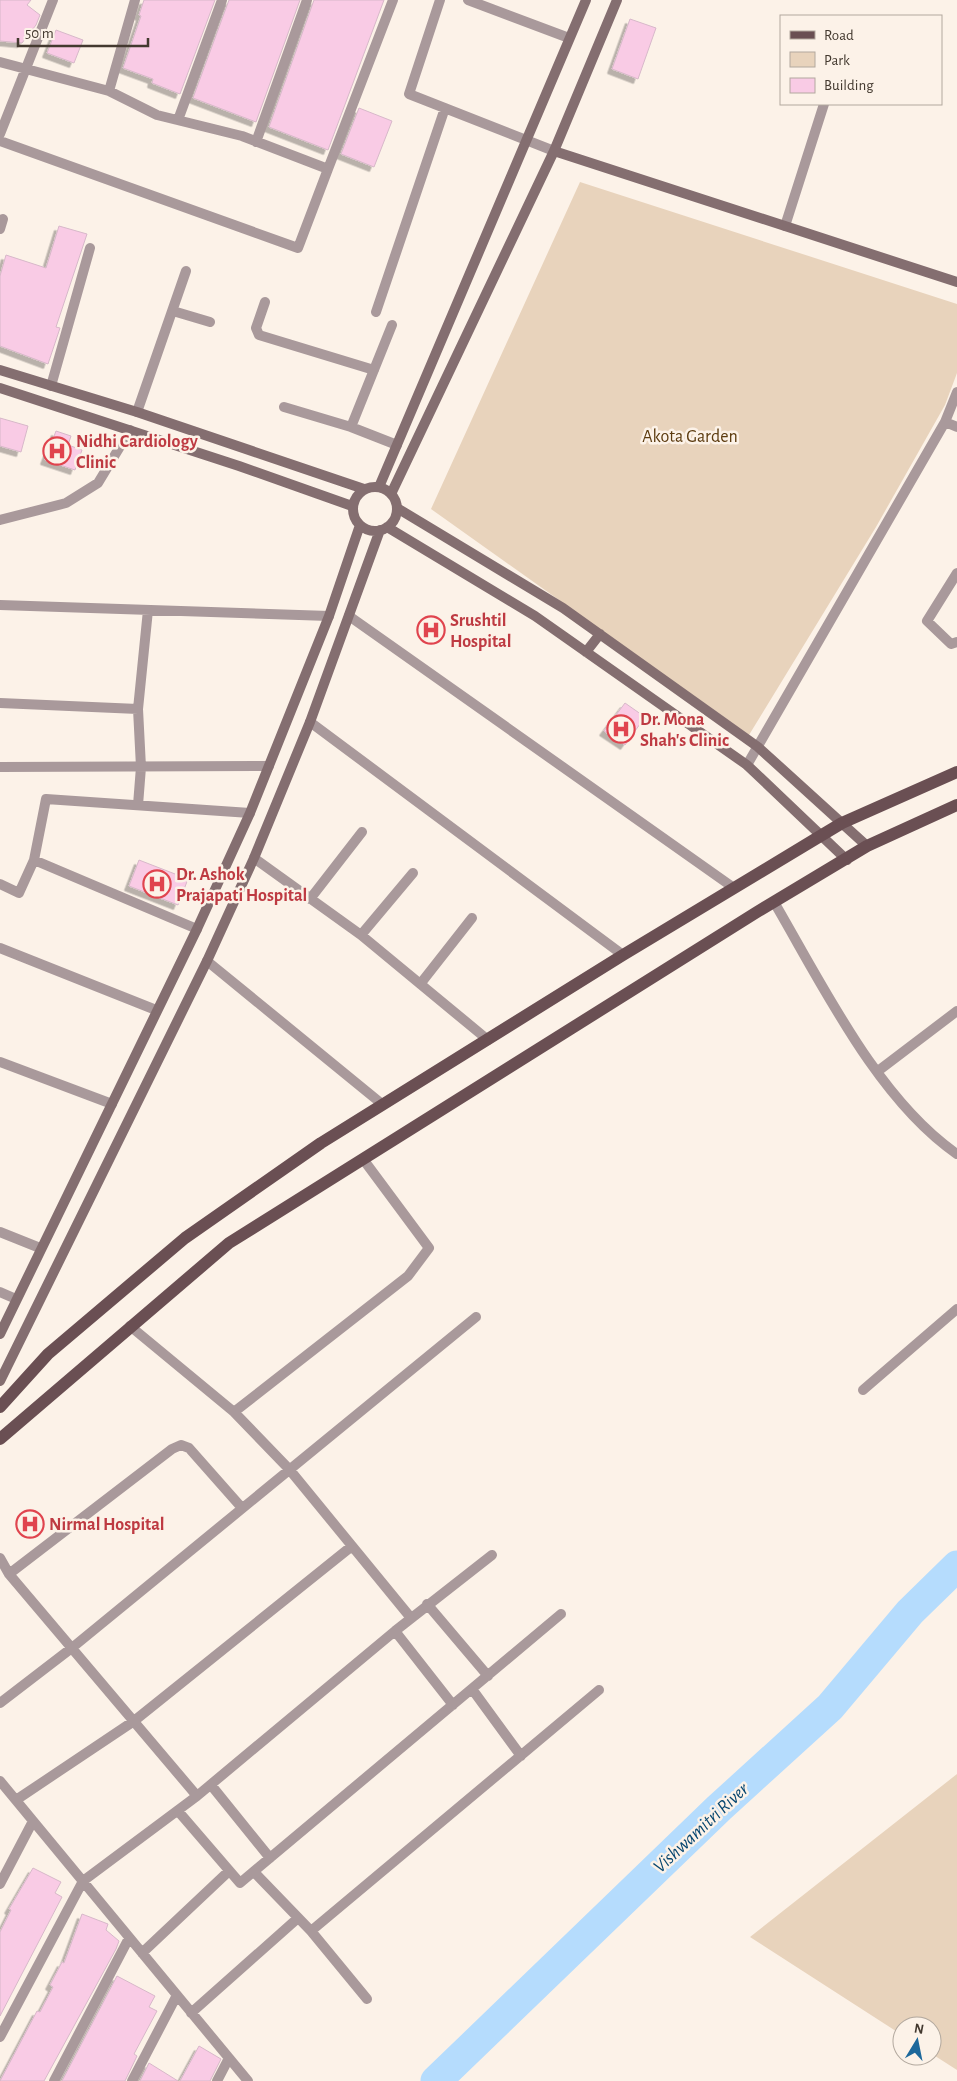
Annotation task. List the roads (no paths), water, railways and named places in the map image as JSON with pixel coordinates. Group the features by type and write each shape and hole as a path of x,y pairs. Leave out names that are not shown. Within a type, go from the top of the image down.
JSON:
{"main road":[{"path":"379,487 586,0"},
{"path":"391,494 554,151 617,0"},
{"path":"554,151 957,282"},
{"path":"0,370 137,412 364,489 379,487 391,494 397,508 563,608 758,747 867,846"},
{"path":"0,388 352,506"},
{"path":"364,489 358,494 352,506 353,513 360,526 366,529 384,529 535,616 747,765 847,860"},
{"path":"0,1381 207,961 254,858 310,722 349,616 384,529 393,522 397,508"},
{"path":"0,1334 40,1248 197,929 250,812 329,616 360,526"},
{"path":"586,652 600,634"},
{"path":"0,1406 48,1354 185,1238 321,1143 623,955 842,823 957,772"},
{"path":"0,1439 229,1243 774,902 847,860 867,846 957,805"}],"street":[{"path":"0,134 53,0"},
{"path":"109,91 135,0"},
{"path":"178,120 222,0"},
{"path":"256,142 306,0"},
{"path":"0,141 298,248 393,0"},
{"path":"440,0 409,94 554,151"},
{"path":"468,0 569,38"},
{"path":"0,62 109,91 157,115 242,136 328,169"},
{"path":"785,226 824,105"},
{"path":"376,312 445,108"},
{"path":"51,386 90,248"},
{"path":"137,412 186,271"},
{"path":"264,302 256,328 259,335 374,370"},
{"path":"172,311 210,322"},
{"path":"351,427 392,325"},
{"path":"747,765 945,422 957,392"},
{"path":"284,407 351,427 397,445"},
{"path":"945,422 957,427"},
{"path":"0,520 66,503 98,483 130,430"},
{"path":"957,573 927,621 951,644 957,642"},
{"path":"0,605 329,616"},
{"path":"138,805 141,767 138,709 148,610"},
{"path":"349,616 734,888"},
{"path":"0,703 138,709"},
{"path":"310,722 623,955"},
{"path":"0,767 269,766"},
{"path":"0,884 19,892 34,860 46,799 250,812"},
{"path":"310,899 362,832"},
{"path":"254,858 361,936 421,983 488,1040"},
{"path":"34,860 197,929"},
{"path":"361,936 413,873"},
{"path":"774,902 859,1048 910,1114 957,1154"},
{"path":"421,983 472,918"},
{"path":"0,948 156,1010"},
{"path":"207,961 382,1104"},
{"path":"878,1071 957,1011"},
{"path":"0,1062 112,1104"},
{"path":"234,1412 408,1276 429,1248 363,1159"},
{"path":"0,1232 40,1248"},
{"path":"0,1292 16,1299"},
{"path":"863,1390 957,1309"},
{"path":"0,1703 73,1647 476,1317"},
{"path":"130,1326 234,1412 289,1469 411,1618"},
{"path":"9,1574 172,1448 180,1445 188,1448 242,1508"},
{"path":"16,1800 134,1721 352,1546"},
{"path":"0,2037 83,1881 211,1785 394,1631 492,1555"},
{"path":"0,1558 9,1574 73,1647 197,1796"},
{"path":"427,1604 488,1676"},
{"path":"178,1811 240,1883 255,1873 270,1858 561,1614"},
{"path":"394,1631 454,1705"},
{"path":"472,1690 521,1756"},
{"path":"310,1931 599,1690"},
{"path":"0,1780 248,2081"},
{"path":"211,1785 270,1858"},
{"path":"0,1884 33,1821"},
{"path":"142,1953 229,1870"},
{"path":"255,1873 310,1931 367,1999"},
{"path":"191,2013 298,1918"},
{"path":"54,2081 129,1938"},
{"path":"132,2081 177,1995"},
{"path":"217,2081 229,2058"}],"waterway":[{"name":"Vishwamitri River","path":"436,2081 719,1808 830,1707 910,1612 957,1566"}],"place":[{"name":"Nidhi Cardiology Clinic","path":"57,451"},
{"name":"Srushtil Hospital","path":"431,630"},
{"name":"Dr. Mona Shah's Clinic","path":"621,729"},
{"name":"Dr. Ashok Prajapati Hospital","path":"157,884"},
{"name":"Nirmal Hospital","path":"30,1524"}],"park label":[{"name":"Akota Garden","path":"690,436"}]}
